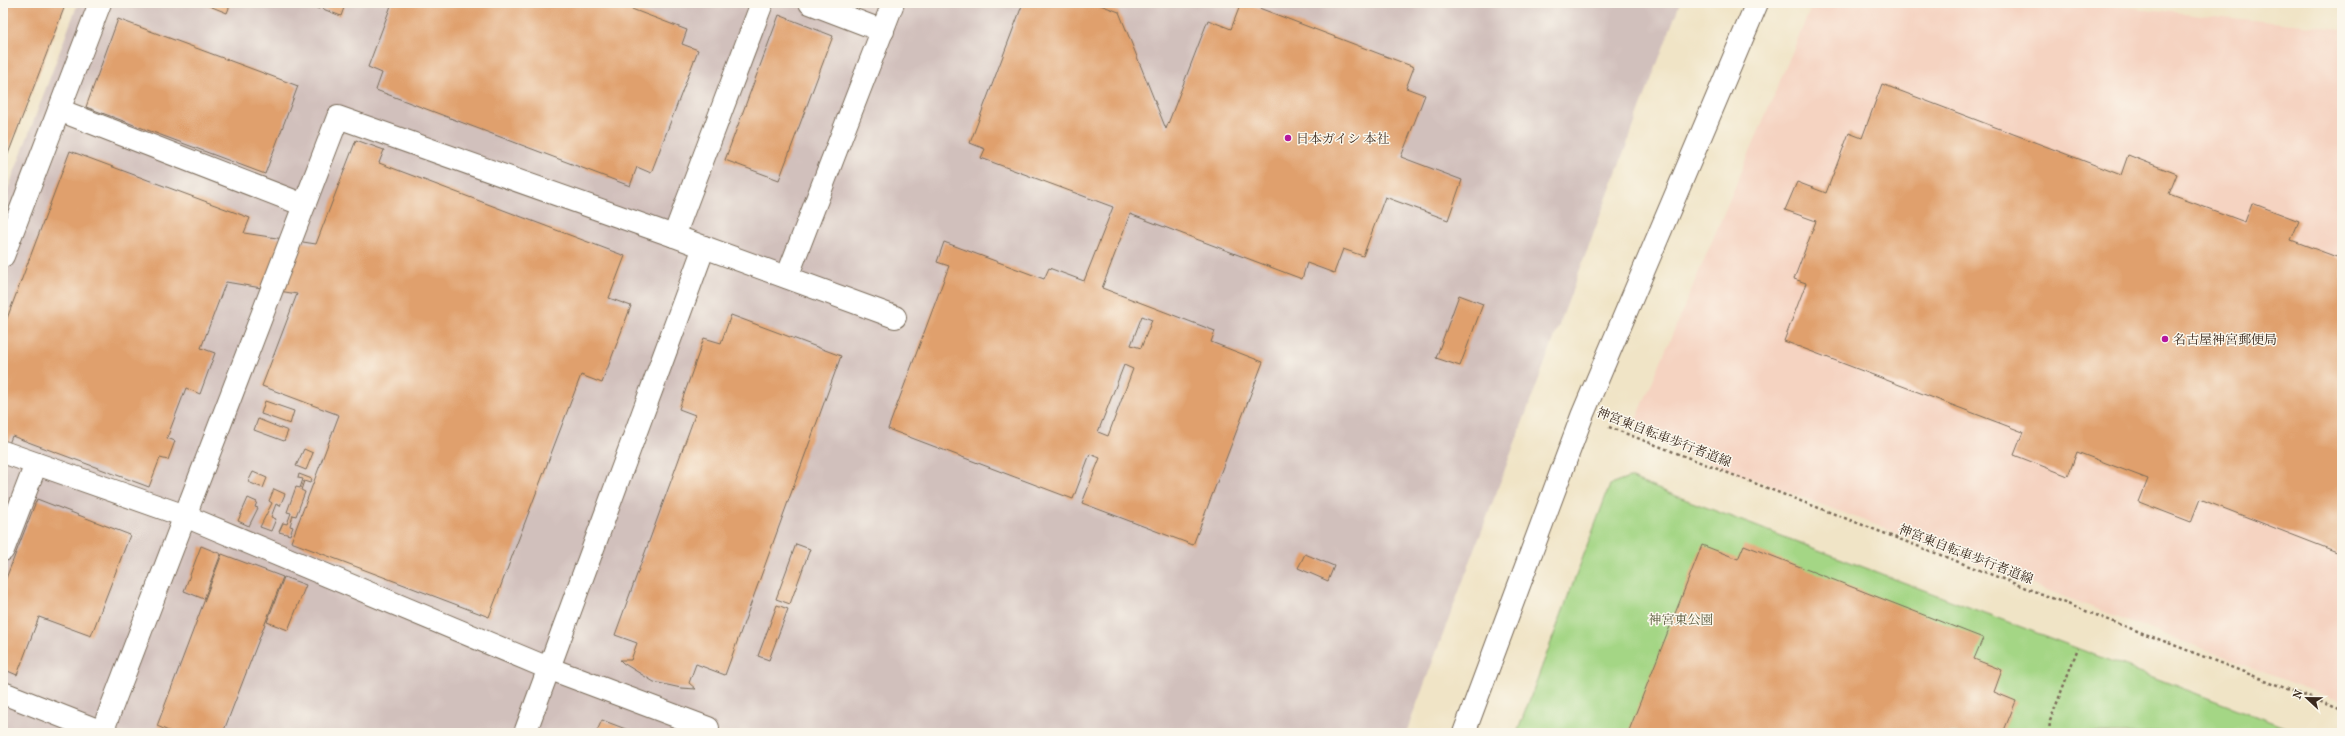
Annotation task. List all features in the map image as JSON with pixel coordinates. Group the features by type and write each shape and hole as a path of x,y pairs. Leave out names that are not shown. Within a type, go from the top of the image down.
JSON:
{"street":[{"path":"3,256 100,3"},
{"path":"674,236 762,3"},
{"path":"810,3 883,31"},
{"path":"787,277 893,3"},
{"path":"1464,733 1582,416 1757,3"},
{"path":"59,110 304,206"},
{"path":"3,694 104,732 338,117 674,236 895,317"},
{"path":"524,733 704,247"},
{"path":"3,452 185,516 548,668 708,728"},
{"path":"3,550 36,464"}],"path":[{"name":"神宮東自転車歩行者道線","path":"1582,416 2342,710"},
{"path":"2049,733 2050,721 2078,648"}],"shaded area":[{"path":"78,3 1680,3 1406,733 3,733 3,202"},
{"path":"1813,3 2085,3 2342,29 2342,702 1646,438 1636,420"}],"green space":[{"name":"神宮東公園","path":"1629,478 2300,733 1517,733 1610,485"}],"building":[{"path":"3,3 66,3 3,167"},
{"path":"202,3 231,3 227,13"},
{"path":"305,3 321,3 319,9"},
{"path":"326,3 345,5 341,16 323,9"},
{"path":"392,3 616,3 687,30 682,44 698,50 651,173 637,167 630,186 376,90 382,73 368,67"},
{"path":"1023,3 1095,3 1119,12 1166,129 1208,20 1231,29 1241,3 1246,3 1414,67 1406,88 1425,95 1401,157 1462,180 1448,220 1385,197 1363,256 1343,249 1334,273 1307,263 1302,279 1130,214 1102,288 1215,331 1211,342 1263,362 1193,545 1082,503 1100,458 1090,454 1073,499 888,429 949,266 937,262 944,242 1044,279 1049,268 1084,281 1113,207 981,158 985,149 970,143","holes":["1142,316 1152,320 1141,348 1131,345","1124,365 1133,369 1108,436 1098,432"]},
{"path":"779,15 833,36 779,180 725,160"},
{"path":"118,19 298,86 265,174 86,107"},
{"path":"1882,84 2121,175 2128,155 2177,174 2169,194 2245,222 2252,203 2299,221 2291,240 2342,259 2342,554 2200,499 2191,522 2139,502 2148,479 2077,452 2068,476 2014,455 2023,432 1784,341 1806,283 1794,279 1816,221 1785,210 1797,182 1826,193 1849,133 1862,138"},
{"path":"356,140 384,150 379,163 625,256 609,298 631,306 602,383 581,375 489,617 291,542 339,415 262,386 297,294 226,282 201,348 215,353 200,394 186,388 167,438 175,441 168,460 160,458 149,487 12,436 7,449 3,447 3,329 70,151 250,218 244,233 316,244"},
{"path":"1459,295 1483,304 1460,366 1436,358"},
{"path":"731,315 841,356 725,675 696,664 689,683 696,689 681,688 654,682 623,663 620,660 631,660 637,643 615,635 695,415 679,409 704,338 721,343"},
{"path":"265,401 294,411 290,424 261,414"},
{"path":"258,419 288,431 284,441 254,430"},
{"path":"304,449 313,453 306,470 296,466"},
{"path":"253,472 267,478 263,488 248,482"},
{"path":"299,474 312,479 310,483 304,481 301,490 305,492 296,516 293,515 290,526 293,527 290,535 279,532 283,523 287,524 291,513 287,512 296,487 300,488 303,479 298,478"},
{"path":"274,489 285,494 280,506 276,504 271,517 276,519 271,531 260,527 272,503 269,501"},
{"path":"248,498 257,502 255,507 258,508 249,526 238,521"},
{"path":"37,499 130,535 91,636 39,617 17,675 3,669 3,586"},
{"path":"796,544 810,549 790,604 776,599"},
{"path":"1702,545 1738,559 1744,545 1983,638 1974,659 2002,670 1994,692 2016,701 2003,733 1628,733"},
{"path":"201,546 221,554 204,599 184,591"},
{"path":"222,554 283,577 223,733 173,733 157,726"},
{"path":"1305,554 1334,566 1328,581 1298,568"},
{"path":"284,577 306,585 288,630 267,622"},
{"path":"777,605 788,609 769,660 758,656"},
{"path":"602,720 636,733 596,733"}],"place":[{"name":"日本ガイシ 本社","path":"1288,138"},
{"name":"名古屋神宮郵便局","path":"2165,339"}]}
